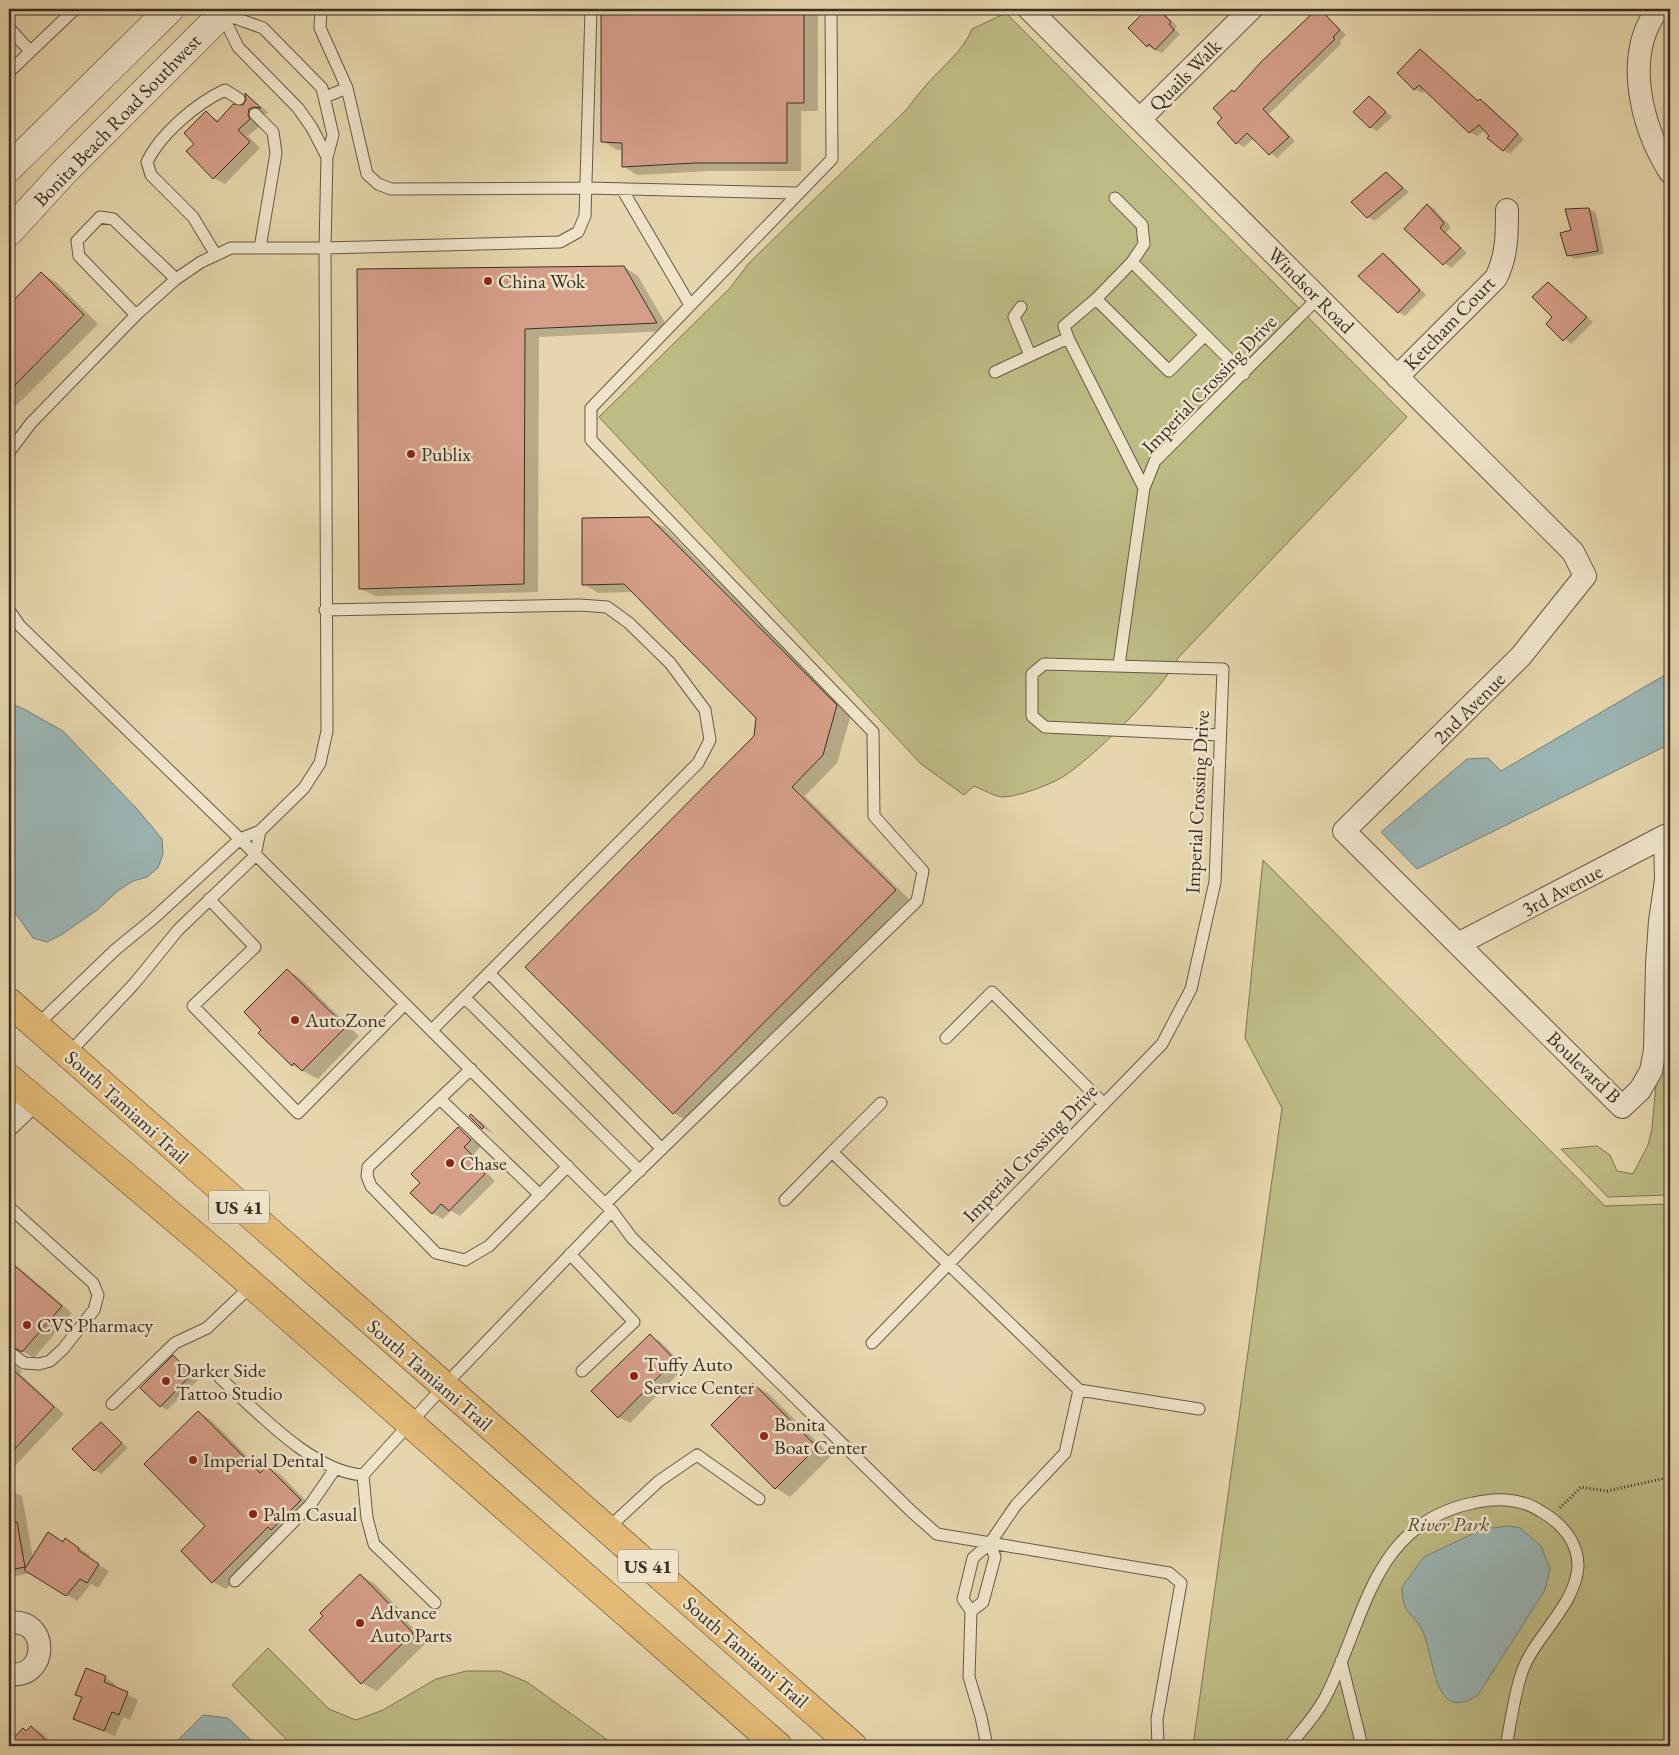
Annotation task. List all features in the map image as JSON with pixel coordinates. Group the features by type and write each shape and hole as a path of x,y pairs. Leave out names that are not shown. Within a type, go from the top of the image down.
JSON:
{"main road":[{"name":"Bonita Beach Road Southwest","path":"9,168 170,9"},
{"name":"Bonita Beach Road Southwest","path":"9,232 66,170 223,10"},
{"name":"South Tamiami Trail","path":"9,1002 443,1387 853,1746"},
{"name":"US 41","path":"9,1078 252,1285 778,1746"}],"street":[{"name":"Windsor Road","path":"1029,9 1573,552 1585,576"},
{"name":"Quails Walk","path":"1140,119 1252,9"},
{"path":"1658,9 1648,22 1641,41 1639,86 1649,129 1660,155 1670,172"},
{"name":"Ketcham Court","path":"1397,377 1496,278 1502,267 1507,245 1507,210"},
{"name":"2nd Avenue","path":"1344,831 1521,656 1585,576"},
{"name":"Boulevard B","path":"1344,831 1622,1107 1640,1090 1651,1071 1655,1050 1657,964 1660,921 1666,880 1665,836"},
{"name":"3rd Avenue","path":"1458,944 1665,836"},
{"path":"9,1124 34,1100"},
{"path":"9,1623 21,1623 29,1626 38,1637 40,1646 38,1659 33,1667 23,1673 9,1674"}],"lane":[{"path":"9,72 75,9"},
{"path":"321,9 320,28 348,88 367,174 378,184 391,189 586,188 799,193"},
{"path":"9,452 31,423 136,315 176,279 201,262 231,248 324,248 560,242 578,232 585,216 591,9"},
{"path":"435,1603 374,1544 367,1518 363,1475 443,1387 570,1254 640,1171 662,1148 917,901 923,871 874,816 873,732 591,440 591,408 832,159 831,9"},
{"path":"36,1026 115,950 178,897 240,839 260,831 304,788 320,763 327,731 324,248 327,157 334,135 322,88 263,28 223,10"},
{"path":"223,10 238,46 298,108 312,128 327,157"},
{"path":"9,28 30,50"},
{"path":"325,97 348,88"},
{"path":"216,255 193,217 151,175 146,162 153,148 204,100 225,90 239,99"},
{"path":"255,114 273,132 276,153 260,248"},
{"path":"622,189 690,305"},
{"path":"1115,198 1142,225 1144,244 1132,262 1096,299 1064,326 1068,338 1144,488"},
{"path":"136,315 79,256 77,241 100,217 113,219 176,279"},
{"path":"1132,262 1244,374"},
{"name":"Imperial Crossing Drive","path":"872,1343 1162,1044 1191,989 1215,882 1223,669 1119,665 1144,488 1156,462 1318,298"},
{"path":"1096,299 1169,371 1205,335"},
{"path":"1021,307 1014,317 1030,355"},
{"path":"995,372 1068,338"},
{"path":"325,610 580,605 607,608 629,623 670,663 705,710 710,740 698,763 432,1030"},
{"path":"9,610 27,632 240,839 609,1207 632,1238 912,1512 937,1534 1169,1573 1180,1583 1157,1719 1158,1746"},
{"path":"1119,665 1044,664 1032,674 1032,716 1045,727 1220,735"},
{"path":"68,1054 134,984 178,930 255,856 260,831"},
{"path":"210,900 255,947 193,1006 298,1113 405,1004"},
{"path":"489,973 662,1148"},
{"path":"946,1038 992,992 1104,1104"},
{"path":"465,998 640,1171"},
{"path":"471,1069 368,1167 367,1176 371,1186 436,1253 465,1260 489,1246 568,1166"},
{"path":"440,1099 540,1195"},
{"path":"785,1200 881,1103"},
{"path":"832,1152 1079,1390 1199,1409"},
{"path":"9,1207 93,1283 98,1295 94,1310 63,1349 50,1361 39,1364 24,1363 9,1352"},
{"path":"570,1254 634,1322 582,1371"},
{"path":"112,1404 175,1343 207,1328 252,1285"},
{"path":"220,1378 292,1441 335,1469 363,1475"},
{"path":"987,1746 981,1717 969,1677 971,1611 963,1599 973,1558 990,1543 1016,1505 1065,1453 1079,1390"},
{"path":"606,1530 659,1481 697,1455 759,1499"},
{"path":"235,1581 310,1504 335,1469"},
{"path":"1289,1746 1327,1696 1371,1586 1385,1561 1405,1537 1439,1514 1488,1500 1518,1500 1535,1507 1552,1518 1568,1533 1577,1553 1578,1566 1574,1588 1522,1671 1506,1746"},
{"path":"971,1611 983,1602 986,1593 995,1557 990,1543"},
{"path":"1341,1660 1362,1746"}],"path":[{"path":"1552,1518 1581,1487 1607,1491 1670,1477"}],"green space":[{"path":"1006,13 1407,417 1178,658 1158,687 1142,705 1090,756 1061,778 1049,784 1016,795 1000,797 974,786 964,795 921,764 599,417 730,288 749,263 907,109 958,51 972,29"},
{"name":"River Park","path":"1263,860 1605,1206 1670,1204 1670,1746 1193,1746 1282,1108 1245,1038"},
{"path":"1670,1033 1669,1195 1608,1197 1561,1149 1597,1146 1610,1155 1617,1171 1633,1174 1648,1145 1652,1129 1656,1084 1666,1037"},
{"path":"268,1648 329,1709 356,1720 383,1710 436,1679 466,1671 500,1671 527,1682 616,1746 293,1746 232,1685"}],"water":[{"path":"1670,672 1670,744 1417,869 1381,832 1467,759 1488,758 1501,771"},
{"path":"9,703 22,708 63,731 138,810 162,839 163,854 158,868 147,877 133,881 119,890 97,910 61,935 47,942 33,938 9,904"},
{"path":"1509,1526 1520,1528 1541,1546 1550,1569 1545,1590 1478,1695 1463,1702 1452,1701 1443,1694 1438,1683 1422,1630 1408,1612 1404,1603 1402,1587 1424,1557 1483,1529"},
{"path":"203,1715 228,1718 257,1746 172,1746"}],"building":[{"path":"601,9 804,9 804,103 787,103 787,163 695,163 622,167 622,143 601,142"},
{"path":"1147,9 1158,9 1171,22 1169,24 1174,30 1155,50 1149,44 1147,47 1128,28"},
{"path":"1317,9 1320,9 1340,30 1333,37 1335,39 1263,109 1289,137 1269,155 1247,133 1236,144 1217,123 1222,118 1213,108 1232,90 1234,92 1261,62"},
{"path":"1420,49 1478,101 1480,99 1518,134 1503,151 1487,138 1489,136 1479,125 1469,133 1419,85 1414,90 1397,73"},
{"path":"245,93 261,108 254,107 249,109 248,115 250,119 238,130 250,142 213,179 186,151 194,144 184,133 206,111 217,122 233,104 243,105 246,100"},
{"path":"1369,96 1386,112 1370,128 1353,112"},
{"path":"1386,172 1403,188 1367,218 1351,202"},
{"path":"1427,204 1444,223 1440,228 1461,248 1443,265 1404,229"},
{"path":"1589,208 1598,251 1567,256 1560,233 1571,230 1565,209"},
{"path":"1383,253 1420,290 1398,313 1358,276"},
{"path":"624,266 657,323 525,329 524,584 359,589 357,269"},
{"path":"41,272 84,315 9,391 9,305"},
{"path":"1548,282 1587,317 1563,341 1546,324 1552,317 1532,297"},
{"path":"649,517 837,705 823,755 792,787 896,890 673,1114 525,967 754,736 756,718 624,584 582,585 582,518"},
{"name":"AutoZone","path":"287,969 346,1027 302,1071 294,1063 292,1066 258,1033 261,1030 244,1012"},
{"path":"471,1114 484,1127 482,1129 469,1116"},
{"name":"Chase","path":"458,1127 471,1140 464,1147 478,1161 475,1164 485,1174 449,1211 441,1204 432,1214 410,1193 420,1183 411,1174"},
{"name":"CVS Pharmacy","path":"9,1261 62,1306 22,1352 9,1345"},
{"name":"Tuffy Auto Service Center","path":"650,1334 675,1360 618,1418 591,1391"},
{"name":"Darker Side Tattoo Studio","path":"173,1355 192,1374 160,1407 140,1388"},
{"path":"9,1361 12,1364 10,1367 54,1407 9,1455"},
{"name":"Bonita Boat Center","path":"753,1383 817,1447 775,1489 711,1425"},
{"path":"198,1411 260,1473 267,1466 301,1500 271,1530 268,1527 212,1583 181,1551 205,1526 144,1464"},
{"path":"101,1422 122,1443 94,1471 72,1449"},
{"path":"17,1522 25,1567 9,1570 9,1523"},
{"path":"48,1532 63,1542 65,1538 79,1548 78,1550 99,1564 87,1583 80,1579 66,1596 24,1570"},
{"name":"Advance Auto Parts","path":"360,1574 396,1611 394,1613 413,1633 361,1684 309,1630 323,1616 320,1613"},
{"path":"86,1668 106,1676 104,1682 128,1692 119,1715 112,1712 104,1731 73,1719 82,1697 75,1695"},
{"path":"31,1726 52,1746 9,1746 9,1743 23,1728 26,1731"}],"place":[{"name":"China Wok","path":"488,281"},
{"name":"Publix","path":"411,454"},
{"name":"AutoZone","path":"295,1020"},
{"name":"Chase","path":"450,1163"},
{"name":"CVS Pharmacy","path":"27,1325"},
{"name":"Tuffy Auto Service Center","path":"634,1376"},
{"name":"Darker Side Tattoo Studio","path":"166,1381"},
{"name":"Bonita Boat Center","path":"764,1436"},
{"name":"Imperial Dental","path":"193,1460"},
{"name":"Palm Casual","path":"253,1514"},
{"name":"Advance Auto Parts","path":"360,1623"}]}
